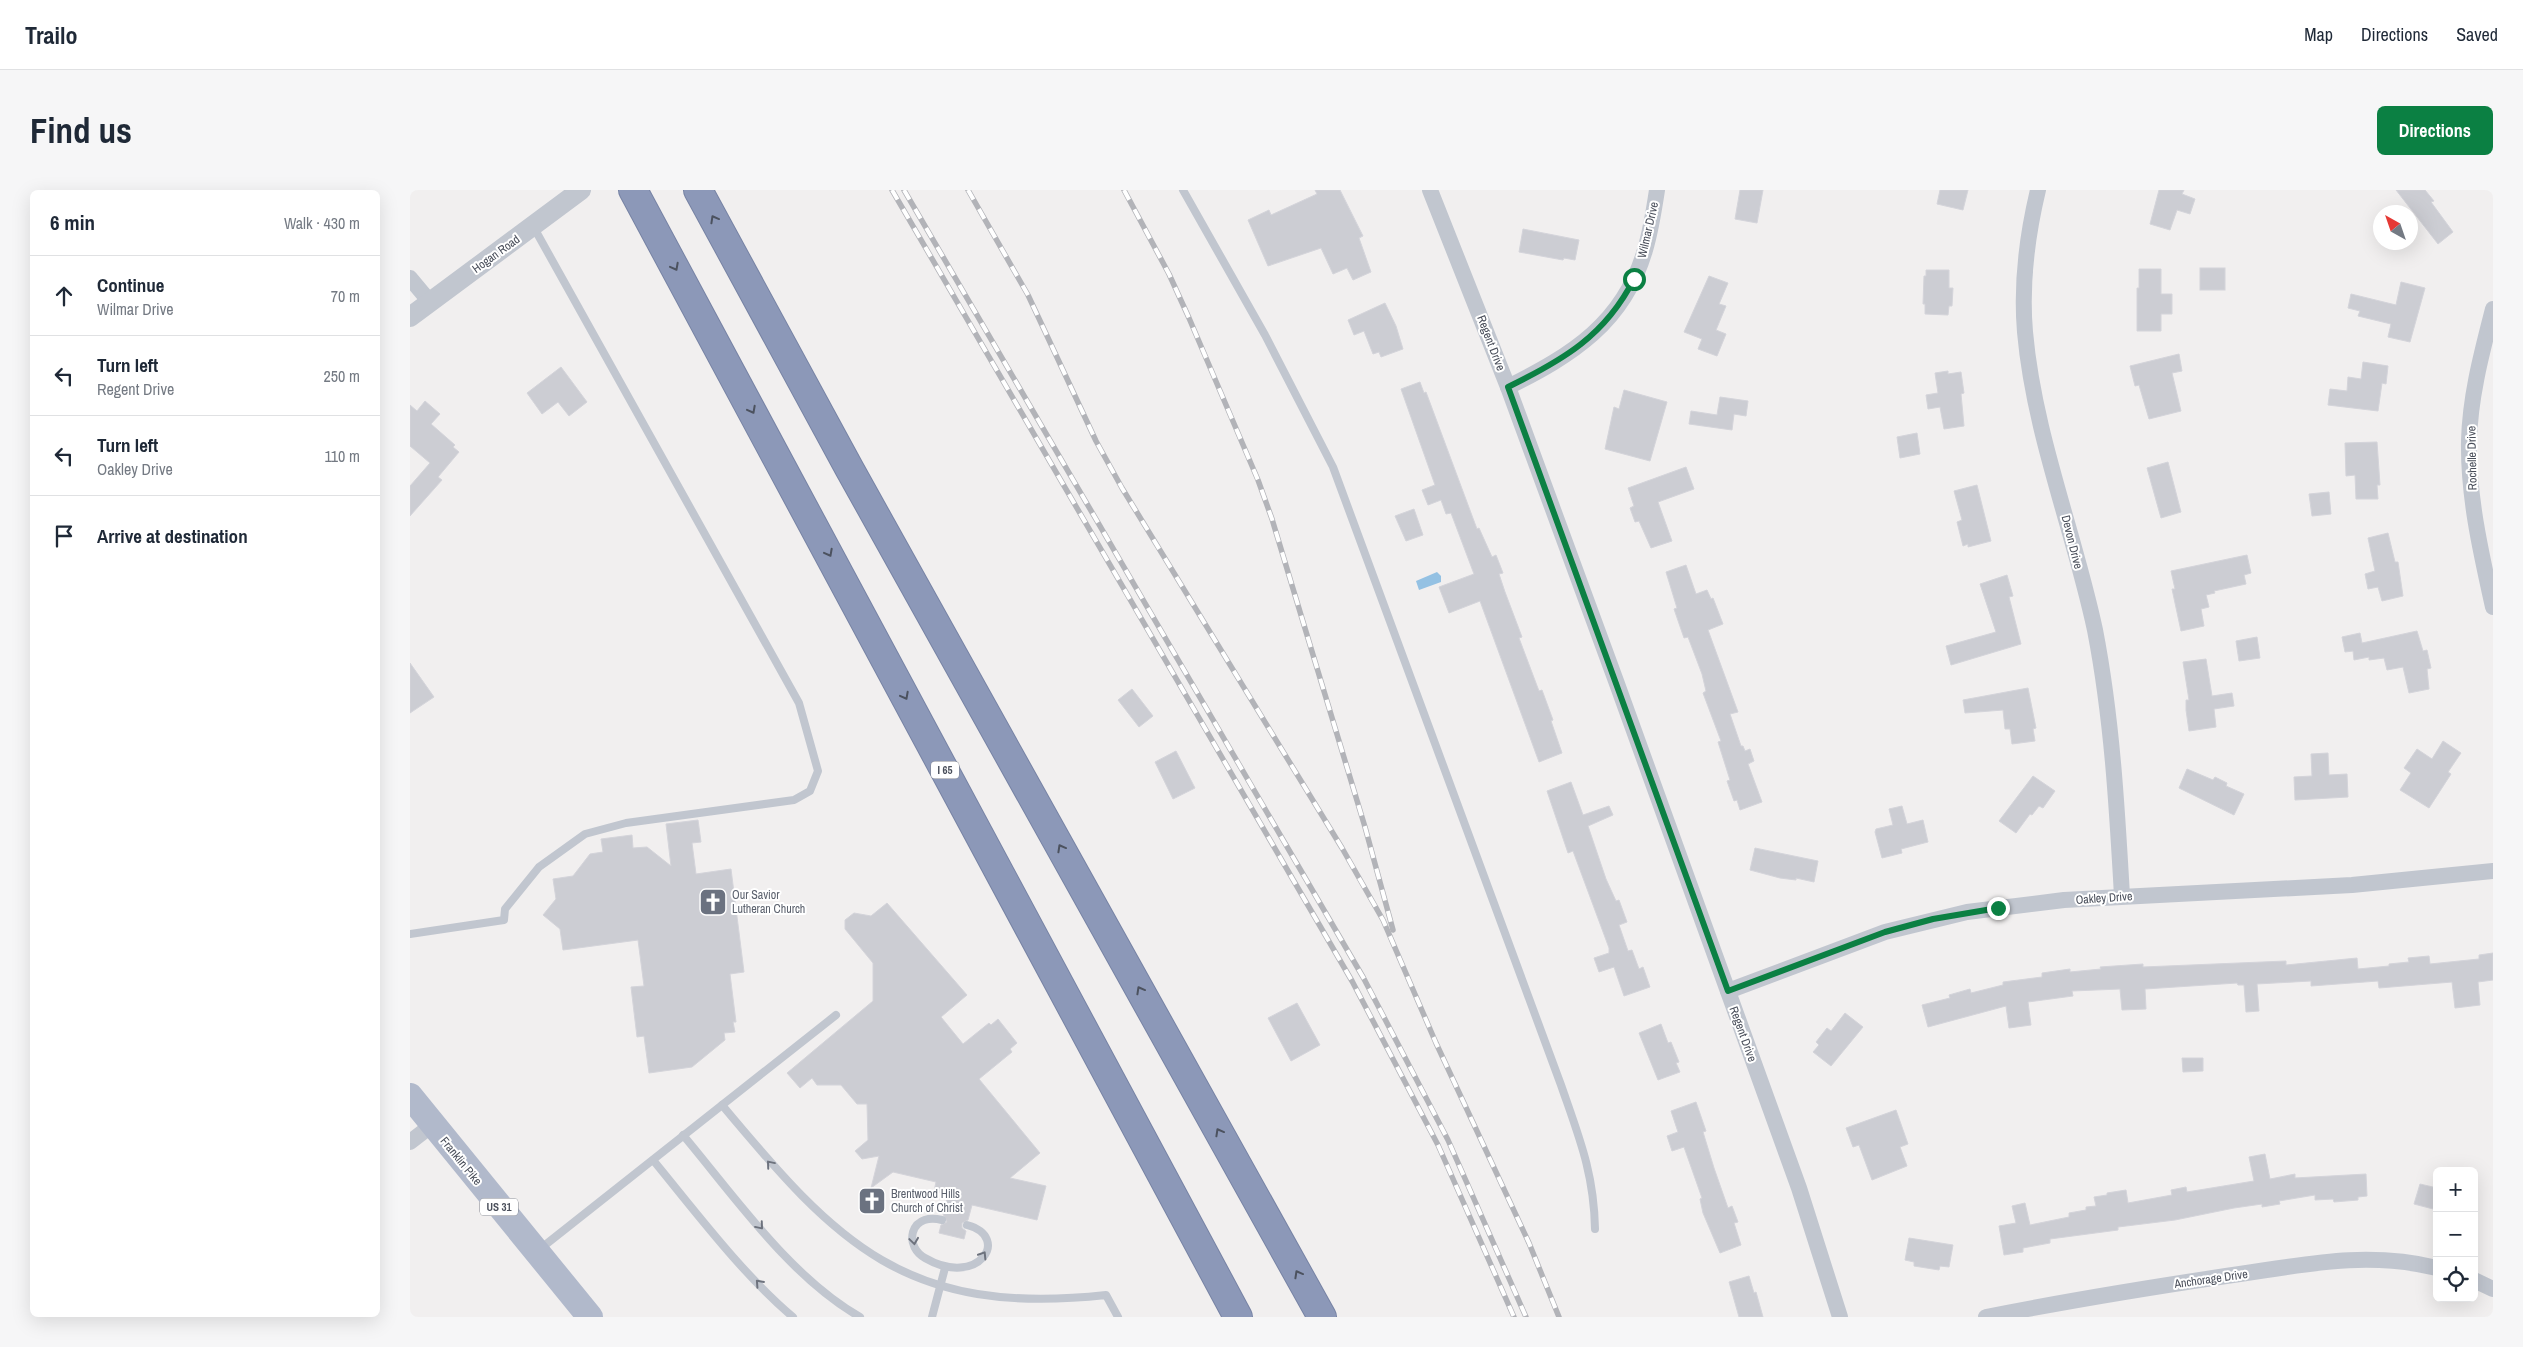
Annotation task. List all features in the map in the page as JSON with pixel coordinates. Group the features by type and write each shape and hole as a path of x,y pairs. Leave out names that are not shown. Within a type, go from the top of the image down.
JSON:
{"highway":[{"name":"I 65","path":"632,190 652,224 1238,1317"},
{"path":"699,192 854,477 1322,1317"}],"main road":[{"name":"Franklin Pike","path":"410,1096 590,1317"}],"street":[{"name":"Hogan Road","path":"410,316 581,190"},
{"name":"Regent Drive","path":"1430,190 1508,387 1728,991 1799,1188 1840,1317"},
{"name":"Wilmar Drive","path":"1508,387 1576,350 1595,334 1618,308 1634,279 1645,251 1657,190"},
{"name":"Devon Drive","path":"2038,190 2026,264 2024,296 2026,343 2043,429 2088,602 2104,680 2112,744 2122,896"},
{"path":"410,278 430,302"},
{"name":"Rochelle Drive","path":"2493,309 2475,386 2469,442 2475,519 2493,607"},
{"name":"Oakley Drive","path":"1728,991 1856,942 1910,924 1998,908 2122,896 2352,885 2493,871"},
{"path":"410,1142 432,1125"},
{"name":"Anchorage Drive","path":"1986,1317 2121,1292 2330,1261 2382,1258 2433,1267"},
{"path":"2478,1282 2493,1289"}],"lane":[{"path":"1183,190 1265,335 1333,467 1589,1167 1593,1188 1595,1229"},
{"path":"410,934 504,920 505,909 539,867 585,834 626,823 794,800 810,791 818,771 799,704 533,226"},
{"path":"536,1252 836,1015"},
{"path":"722,1105 790,1187 844,1245"},
{"path":"683,1135 788,1260 810,1281 860,1317"},
{"path":"653,1160 770,1296 793,1317"},
{"path":"942,1220 929,1218 923,1221 914,1229 912,1241 921,1256 945,1268 965,1268 983,1259 988,1244 986,1236 981,1230 967,1225"},
{"path":"932,1317 945,1268"},
{"path":"1058,1306 1106,1295 1118,1317"},
{"path":"928,1298 945,1303"}],"water":[{"path":"1437,572 1441,576 1441,582 1419,590 1416,581"}],"building":[{"path":"1315,190 1340,190 1363,236 1359,238 1371,272 1353,280 1347,268 1333,274 1321,248 1268,266 1248,220 1269,210 1271,215 1317,194"},
{"path":"1740,190 1763,190 1757,223 1735,219"},
{"path":"1940,190 1968,190 1963,210 1937,204"},
{"path":"2159,190 2184,190 2182,194 2195,199 2190,214 2177,210 2170,230 2150,224"},
{"path":"2396,190 2425,190 2434,201 2431,202 2453,232 2438,244 2418,218 2418,205 2408,205"},
{"path":"1523,229 1579,240 1575,260 1564,258 1563,260 1519,252"},
{"path":"2200,268 2225,268 2225,290 2200,290"},
{"path":"2139,269 2161,269 2161,294 2172,294 2172,314 2161,314 2161,331 2137,331"},
{"path":"1926,270 1949,270 1949,288 1953,288 1952,306 1949,306 1948,315 1925,314 1925,304 1923,304"},
{"path":"1709,276 1728,283 1719,304 1726,306 1716,330 1726,334 1717,356 1698,349 1702,339 1684,332"},
{"path":"2401,282 2425,288 2410,342 2388,337 2391,324 2358,316 2360,311 2348,308 2351,294 2396,305"},
{"path":"1385,303 1396,326 1403,349 1381,357 1379,352 1373,354 1364,331 1354,335 1348,320"},
{"path":"2179,354 2182,371 2172,373 2181,411 2149,419 2139,385 2135,386 2130,366"},
{"path":"2363,362 2388,366 2386,384 2382,383 2378,411 2328,405 2330,389 2347,391 2348,377 2361,379"},
{"path":"561,367 587,402 569,416 558,402 542,414 527,393"},
{"path":"1948,371 1948,374 1961,372 1964,393 1961,394 1964,426 1944,429 1940,407 1928,409 1926,395 1938,393 1935,373"},
{"path":"1420,382 1424,393 1426,392 1477,529 1479,528 1492,557 1496,555 1503,573 1499,574 1522,637 1519,638 1539,691 1542,690 1553,720 1551,721 1562,753 1539,762 1480,601 1449,613 1439,587 1474,574 1451,513 1446,514 1441,500 1428,505 1422,490 1435,485 1401,389"},
{"path":"1624,390 1667,402 1650,461 1605,449 1614,407 1619,409"},
{"path":"1720,397 1748,401 1746,416 1734,414 1732,430 1689,424 1691,411 1717,415"},
{"path":"425,401 440,414 431,424 455,445 453,447 459,452 438,477 442,480 410,516 410,486 430,463 410,446 410,405 417,411"},
{"path":"1917,433 1920,454 1900,458 1897,437"},
{"path":"2377,442 2380,485 2377,485 2378,499 2356,499 2355,475 2346,476 2345,443"},
{"path":"2168,462 2181,512 2161,518 2147,468"},
{"path":"1686,467 1694,489 1658,502 1672,541 1651,548 1639,521 1635,522 1630,508 1634,506 1628,488"},
{"path":"1977,485 1991,541 1968,547 1968,544 1963,546 1957,522 1962,520 1954,491"},
{"path":"2329,492 2331,514 2312,516 2309,494"},
{"path":"1414,509 1423,535 1406,541 1395,516"},
{"path":"2388,533 2395,562 2398,562 2403,596 2382,601 2378,587 2368,589 2365,574 2375,571 2368,538"},
{"path":"2247,555 2251,573 2244,575 2246,584 2214,591 2215,593 2206,595 2209,607 2201,609 2204,626 2181,631 2172,589 2175,589 2171,571"},
{"path":"1686,565 1696,594 1707,590 1711,599 1713,598 1723,624 1708,630 1738,712 1730,714 1741,746 1743,746 1745,751 1750,749 1754,761 1748,764 1762,802 1740,810 1737,800 1734,801 1727,781 1730,780 1718,742 1721,741 1703,693 1706,691 1702,674 1688,637 1684,638 1674,609 1677,608 1666,572"},
{"path":"2007,575 2013,596 2009,597 2021,644 1951,665 1946,646 1996,632 1980,584"},
{"path":"2417,631 2423,651 2427,650 2431,668 2427,669 2429,689 2409,693 2403,667 2387,670 2384,658 2369,660 2369,657 2354,660 2353,651 2345,652 2342,637 2360,633 2362,643"},
{"path":"2257,637 2260,658 2239,661 2236,641"},
{"path":"2206,659 2212,696 2232,693 2234,706 2214,709 2216,727 2189,731 2186,700 2189,700 2183,662"},
{"path":"410,663 434,697 410,713"},
{"path":"2028,688 2036,728 2033,729 2035,741 2012,744 2010,729 2005,729 2003,710 1965,713 1963,700"},
{"path":"1132,689 1153,716 1139,727 1118,700"},
{"path":"2443,741 2461,753 2448,772 2451,774 2429,808 2400,790 2411,773 2404,768 2417,749 2432,759"},
{"path":"1176,751 1195,788 1173,799 1155,762"},
{"path":"2328,753 2329,775 2347,774 2348,797 2295,800 2294,777 2312,776 2311,754"},
{"path":"2187,769 2213,780 2215,777 2227,783 2226,786 2244,794 2234,815 2179,788"},
{"path":"2033,776 2055,791 2043,808 2039,806 2032,815 2030,814 2016,833 1999,821"},
{"path":"1571,782 1583,815 1609,806 1613,815 1588,826 1606,879 1616,901 1619,900 1627,922 1619,925 1628,951 1632,950 1639,969 1643,967 1650,987 1624,996 1614,967 1599,972 1594,958 1609,953 1609,948 1573,851 1568,853 1547,791"},
{"path":"1902,806 1907,824 1923,820 1928,842 1901,849 1902,853 1882,858 1875,832 1876,829 1893,825 1889,809"},
{"path":"698,820 701,842 692,843 696,874 731,869 744,972 730,974 736,1022 733,1022 735,1032 724,1033 725,1040 692,1067 649,1073 644,1036 637,1037 631,987 644,986 638,940 563,950 560,929 543,915 556,899 553,879 573,876 590,854 603,852 601,839 632,835 633,848 647,847 671,866 666,824"},
{"path":"1755,848 1818,861 1814,882 1796,878 1796,880 1780,878 1750,870"},
{"path":"887,903 967,995 941,1017 963,1044 989,1023 991,1025 998,1019 1017,1043 1010,1049 1012,1052 979,1079 1040,1153 1010,1178 1046,1186 1037,1220 972,1205 968,1220 962,1223 962,1228 966,1231 964,1239 939,1233 941,1225 947,1222 943,1214 948,1194 934,1191 936,1182 893,1172 871,1188 879,1156 862,1159 855,1151 868,1140 867,1104 857,1104 841,1085 817,1085 812,1078 800,1088 787,1073 873,1001 873,963 845,929 845,920 854,913 871,916"},
{"path":"2493,953 2493,980 2478,982 2480,1005 2455,1008 2452,982 2379,988 2378,981 2311,986 2311,981 2257,984 2259,1011 2246,1012 2244,985 2238,985 2237,983 2145,989 2146,1009 2122,1010 2120,989 2072,991 2073,996 2028,1002 2031,1025 2009,1028 2006,1006 1928,1027 1922,1005 1950,998 1949,995 1970,989 1971,993 2003,985 2003,982 2042,977 2042,973 2070,969 2070,972 2101,969 2100,967 2143,964 2143,967 2286,961 2286,965 2357,958 2358,969 2409,962 2408,958 2429,956 2430,964 2479,959 2479,955"},
{"path":"1297,1003 1320,1045 1291,1061 1268,1018"},
{"path":"1845,1013 1863,1027 1831,1066 1813,1052 1819,1045 1816,1042 1827,1028 1831,1031"},
{"path":"1661,1024 1668,1043 1671,1042 1679,1062 1676,1063 1680,1072 1658,1080 1639,1033"},
{"path":"2182,1058 2203,1058 2203,1071 2183,1072"},
{"path":"1696,1102 1706,1131 1703,1132 1728,1208 1732,1206 1738,1222 1734,1223 1741,1245 1720,1253 1703,1213 1700,1199 1702,1198 1684,1147 1672,1151 1667,1136 1678,1132 1671,1111"},
{"path":"1896,1110 1908,1144 1900,1147 1907,1166 1872,1180 1859,1145 1853,1147 1846,1128"},
{"path":"2265,1154 2270,1179 2295,1174 2295,1178 2366,1174 2367,1196 2358,1197 2358,1200 2334,1202 2333,1199 2315,1200 2315,1195 2279,1201 2280,1204 2262,1207 2262,1204 2234,1208 2175,1220 2118,1227 2118,1230 2050,1239 2050,1243 2023,1248 2023,1252 2004,1255 1999,1226 2016,1223 2012,1206 2025,1203 2030,1225 2069,1217 2069,1213 2086,1210 2086,1207 2096,1206 2094,1197 2107,1195 2107,1193 2126,1190 2128,1203 2172,1195 2171,1190 2186,1187 2187,1192 2254,1181 2249,1157"},
{"path":"2420,1184 2433,1187 2433,1209 2414,1204"},
{"path":"1909,1238 1953,1245 1949,1267 1940,1266 1939,1270 1914,1266 1914,1262 1905,1260"},
{"path":"1749,1276 1763,1317 1739,1317 1729,1282"}],"railway":[{"path":"892,190 1352,981 1438,1145 1514,1317"},
{"path":"904,190 1363,977 1448,1140 1526,1317"},
{"path":"968,190 1028,295 1096,441 1122,488 1342,848 1383,920 1436,1043 1529,1243 1559,1317"},
{"path":"1124,190 1169,274 1258,480 1272,519 1365,827 1393,930"}],"place":[{"name":"Our Savior Lutheran Church","path":"713,902"},
{"name":"Brentwood Hills Church of Christ","path":"872,1201"}],"route":[{"path":"1634,279 1618,308 1586,342 1561,359 1508,387 1728,991 1856,942 1910,924 1967,912 1998,908"}]}
